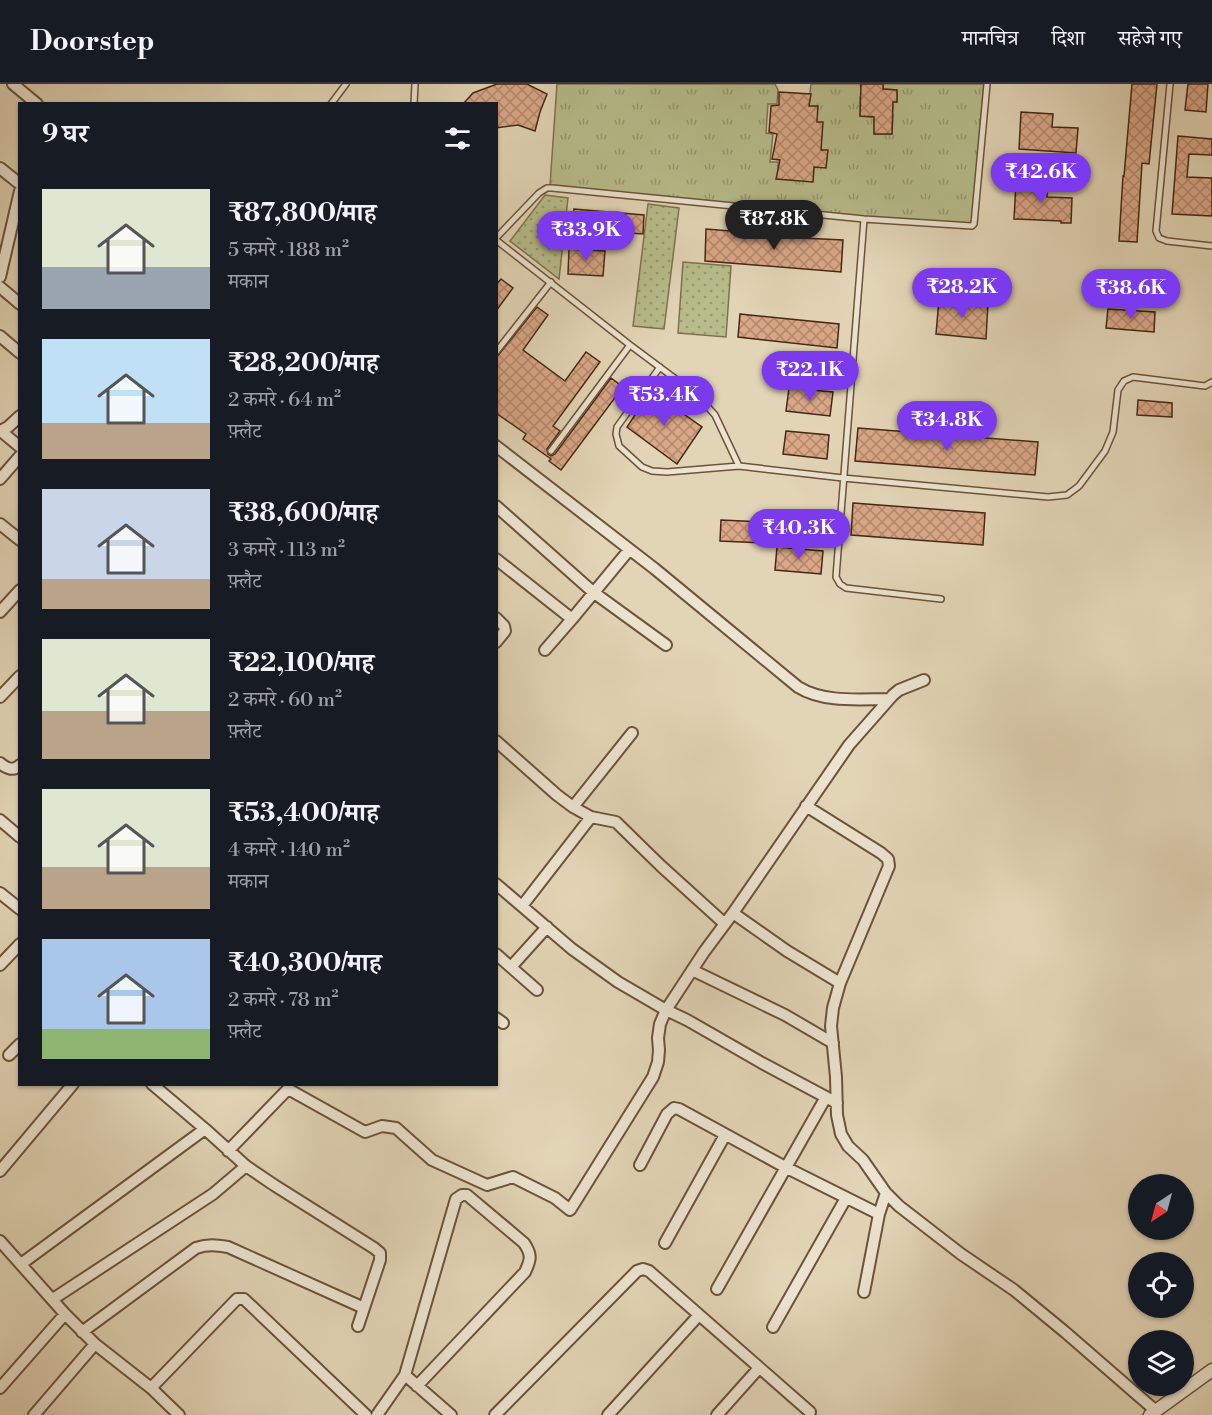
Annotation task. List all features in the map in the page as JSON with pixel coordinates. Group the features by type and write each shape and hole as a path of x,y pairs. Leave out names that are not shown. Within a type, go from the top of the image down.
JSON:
{"street":[{"path":"13,84 35,102"},
{"path":"0,168 18,182"},
{"path":"0,277 18,200"},
{"path":"0,287 18,302"},
{"path":"0,336 18,351"},
{"path":"18,418 0,431 18,445"},
{"path":"498,448 655,569 783,676 806,692 818,697 888,699"},
{"path":"0,479 18,458"},
{"path":"498,508 593,592 666,645"},
{"path":"0,524 18,538"},
{"path":"545,650 629,550"},
{"path":"498,561 572,619"},
{"path":"0,612 18,592"},
{"path":"498,620 504,626 505,631 498,640"},
{"path":"0,697 18,677"},
{"path":"228,1151 288,1089 365,1132 382,1126 396,1128 432,1160 487,1185 513,1177 555,1198 570,1210 653,1077 658,1062 657,1038 660,1024 666,1010 692,970 734,913 849,745 888,699 899,690 924,680"},
{"path":"573,807 632,733"},
{"path":"498,743 556,795 573,807 591,817 616,822 661,867 725,924"},
{"path":"0,763 11,769 18,766"},
{"path":"806,806 881,853 888,859 889,866 840,983 831,1026 837,1115 841,1134 848,1146 863,1160 886,1193 899,1206 961,1254 1014,1290 1065,1332 1153,1413 1212,1370"},
{"path":"522,906 591,817"},
{"path":"0,820 18,835"},
{"path":"498,886 586,960 618,982 837,1103"},
{"path":"0,893 18,907"},
{"path":"734,913 787,951 840,983"},
{"path":"511,968 547,927"},
{"path":"1,963 18,946"},
{"path":"498,956 537,990"},
{"path":"692,970 785,1015 833,1043"},
{"path":"9,1055 18,1046"},
{"path":"0,1171 71,1086"},
{"path":"154,1086 246,1166 380,1253 380,1260 358,1326"},
{"path":"717,1289 826,1097"},
{"path":"640,1166 667,1114 674,1108 679,1109 785,1167 879,1214"},
{"path":"21,1264 205,1129"},
{"path":"665,1243 725,1135"},
{"path":"53,1299 213,1194 246,1166"},
{"path":"864,1292 879,1214 886,1193"},
{"path":"377,1415 405,1375 456,1199 467,1195 524,1244 530,1252 530,1262 525,1272 417,1386"},
{"path":"773,1327 846,1198"},
{"path":"1,1243 94,1344 150,1388 178,1415"},
{"path":"82,1332 196,1248 215,1244 228,1247 364,1308"},
{"path":"495,1415 637,1270 643,1269 649,1271 810,1412"},
{"path":"150,1388 237,1299 244,1299 366,1415"},
{"path":"0,1388 65,1314"},
{"path":"608,1415 699,1315"},
{"path":"34,1415 94,1344"},
{"path":"717,1415 759,1368"},
{"path":"405,1375 451,1415"}],"lane":[{"path":"332,102 346,84"},
{"path":"414,102 415,84"},
{"path":"498,237 539,193 547,188 864,219 973,225 987,84"},
{"path":"1170,84 1156,231 1159,238 1167,241 1212,246"},
{"path":"864,219 836,577 846,588 941,599"},
{"path":"498,241 697,395 715,415 739,466"},
{"path":"498,349 551,282"},
{"path":"551,451 630,345"},
{"path":"660,367 617,427 616,434 619,446 642,466 652,471 667,472 739,466 1048,498 1067,495 1079,486 1106,451 1113,432 1118,390 1124,381 1133,377 1205,386 1212,382"}],"green space":[{"path":"557,84 775,84 778,90 777,104 768,104 766,133 773,134 770,162 778,162 779,177 813,166 819,151 815,124 808,109 811,84 860,84 861,90 876,91 876,97 860,97 860,116 874,117 874,134 892,134 893,115 885,102 897,102 897,90 883,89 883,84 984,84 972,225 863,217 550,185"},
{"path":"545,195 568,198 559,279 510,241"},
{"path":"648,204 679,208 664,329 633,326"},
{"path":"683,262 731,266 726,337 678,333"}],"building":[{"path":"497,84 527,84 547,94 535,131 518,125 498,128 498,102 465,102 473,93"},
{"path":"861,84 883,84 883,89 897,90 897,102 893,102 892,134 874,134 874,117 860,116"},
{"path":"1132,84 1157,84 1149,164 1142,163 1137,242 1119,241"},
{"path":"1188,84 1208,84 1206,112 1185,110"},
{"path":"779,92 811,94 809,106 818,106 817,122 823,122 821,150 828,150 826,168 814,167 813,182 776,179 780,160 772,159 777,134 769,132 771,106 779,105"},
{"path":"1021,112 1053,114 1052,127 1078,128 1076,153 1019,149"},
{"path":"1178,136 1212,139 1212,155 1189,154 1187,177 1212,178 1212,216 1172,214"},
{"path":"1016,183 1048,184 1047,197 1072,198 1071,223 1014,219"},
{"path":"574,209 644,215 643,234 572,229"},
{"path":"706,229 843,240 841,272 705,261"},
{"path":"569,249 605,251 603,276 568,274"},
{"path":"501,279 513,288 498,308 498,283"},
{"path":"939,299 988,303 986,339 936,334"},
{"path":"537,307 548,315 523,350 565,381 586,352 600,362 553,426 560,431 547,449 551,456 555,454 611,378 623,387 561,470 549,461 551,459 523,439 526,434 498,414 498,356"},
{"path":"1108,309 1155,312 1154,332 1106,328"},
{"path":"740,314 839,324 837,348 738,337"},
{"path":"789,388 833,392 830,416 786,411"},
{"path":"651,391 702,427 677,464 627,427"},
{"path":"1138,400 1172,403 1172,417 1137,415"},
{"path":"858,428 1038,442 1035,475 855,461"},
{"path":"786,431 829,435 827,459 783,454"},
{"path":"853,503 985,513 983,545 851,535"},
{"path":"721,520 765,522 764,543 720,541"},
{"path":"777,547 823,551 821,574 775,570"}]}
